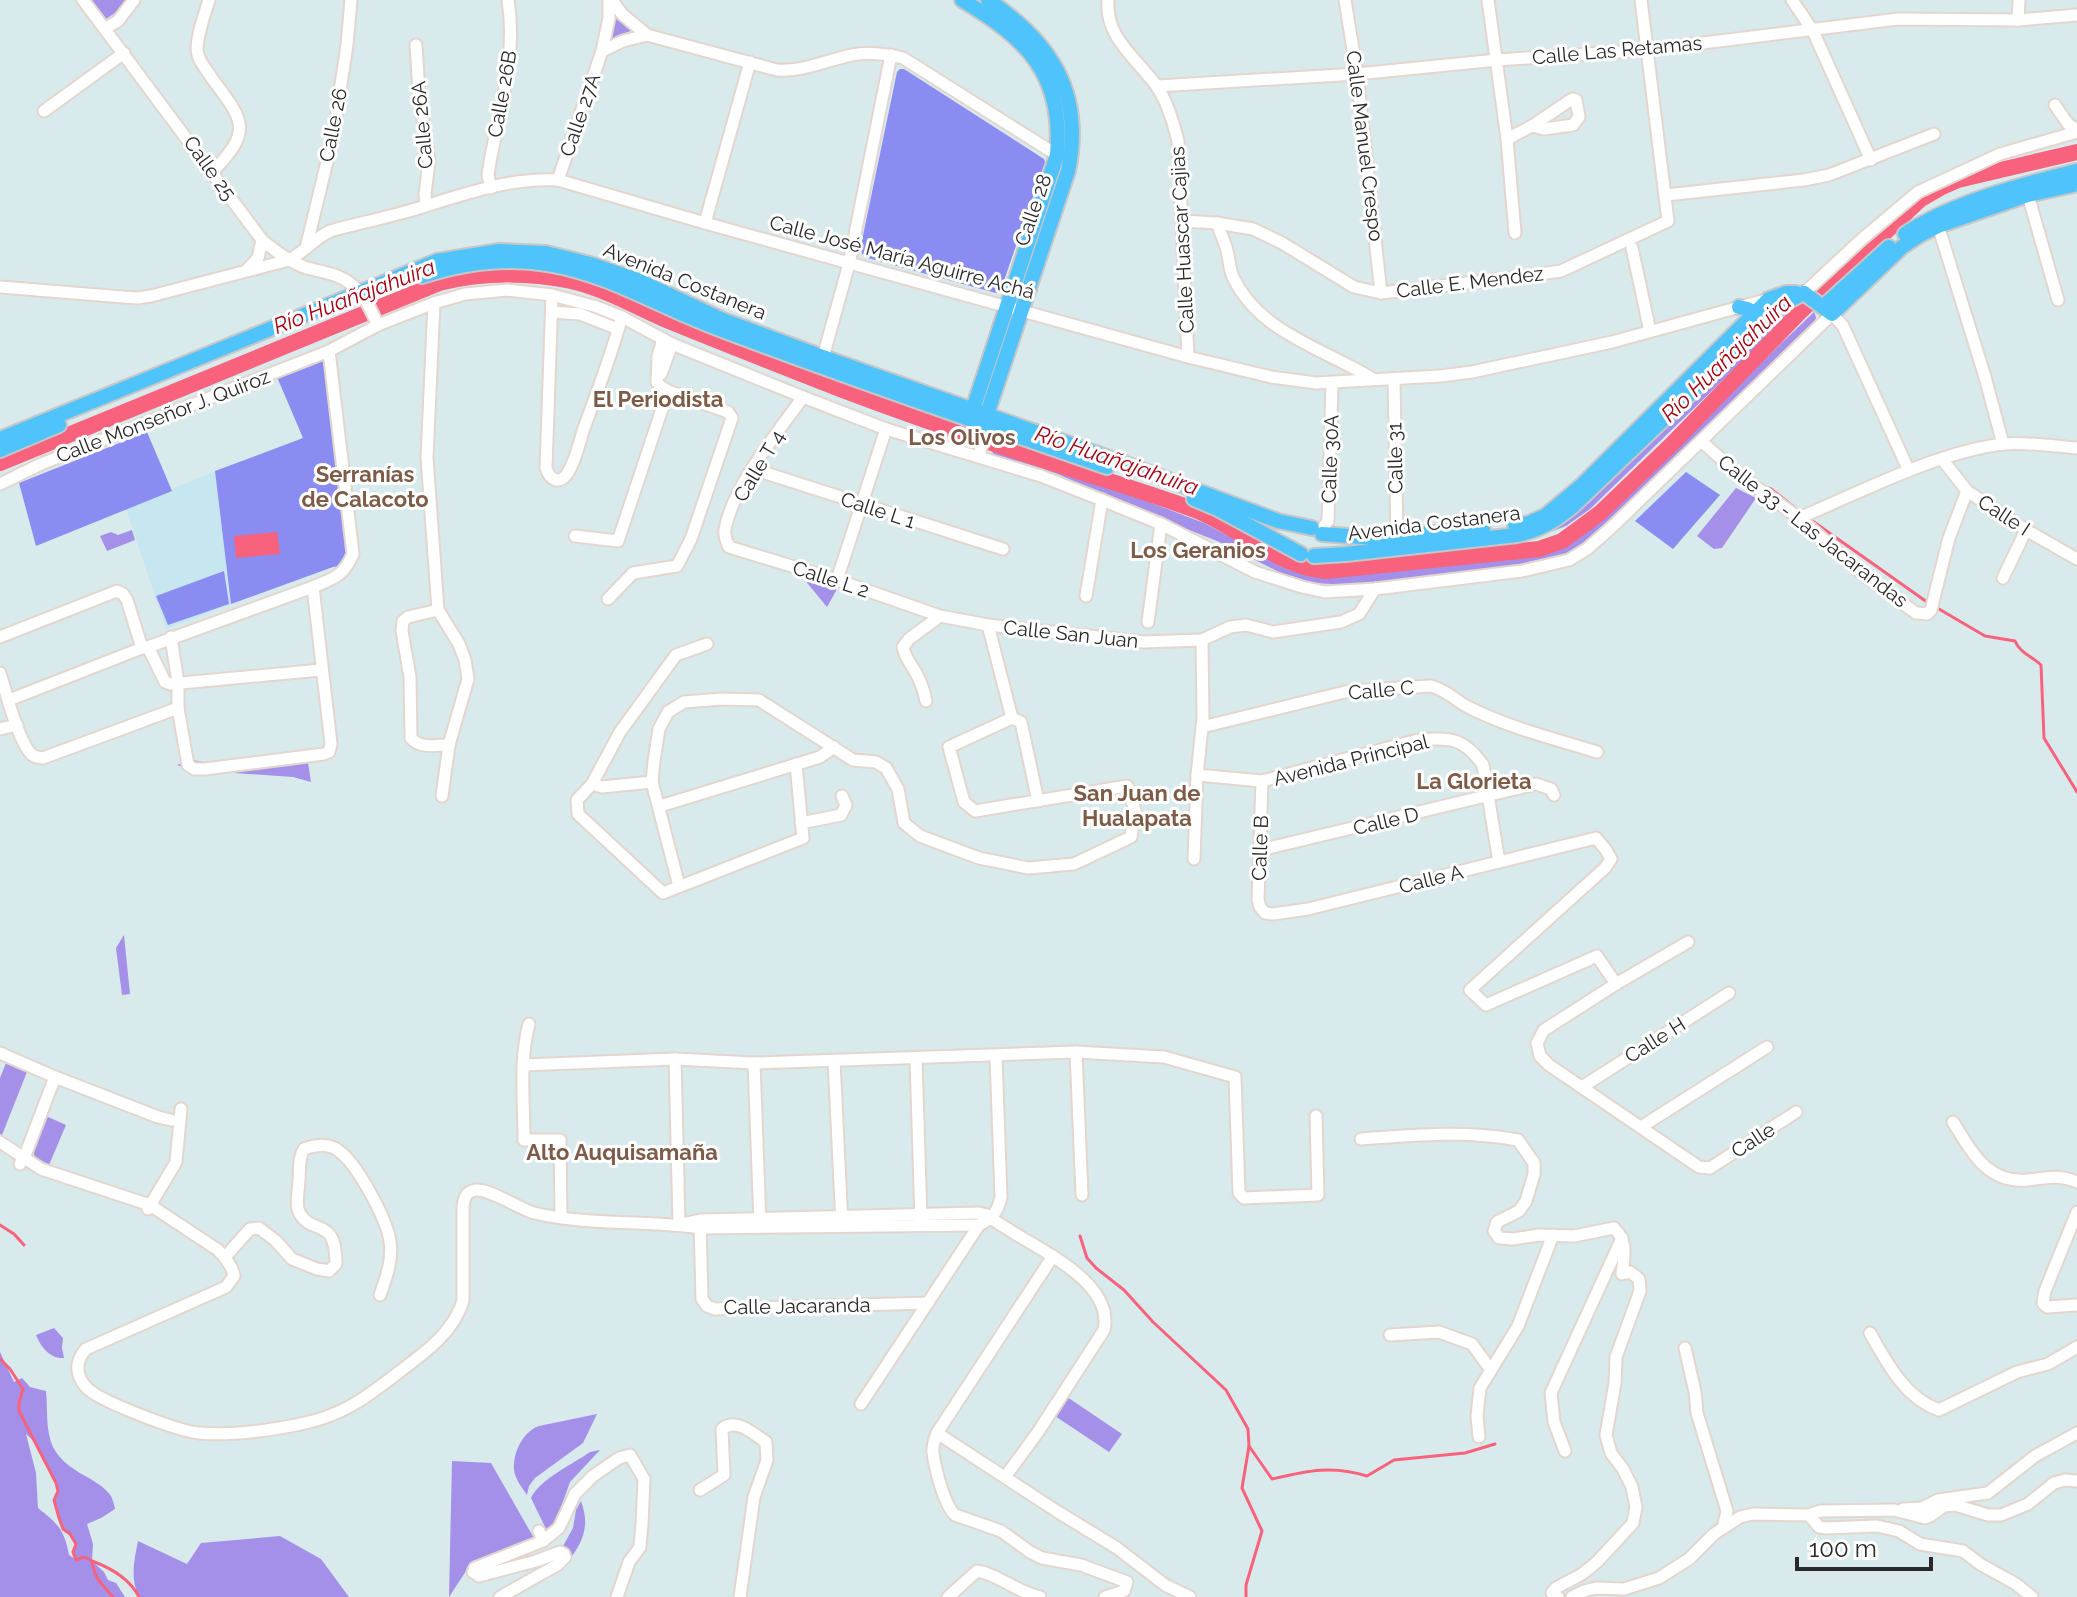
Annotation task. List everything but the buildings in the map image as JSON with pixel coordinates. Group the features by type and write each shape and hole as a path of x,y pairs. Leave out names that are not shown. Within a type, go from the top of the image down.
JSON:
{"main road":[{"name":"Calle 28","path":"962,0 1051,58 1064,83 1072,126 1064,156 1068,171 1044,217 980,419"},
{"name":"Calle 28","path":"988,0 1016,20 1031,44"},
{"name":"Avenida Costanera","path":"0,439 369,308 425,275 493,261 547,264 624,286 713,327 821,362 1174,491 1218,509 1307,555 1346,554 1517,535 1551,524 1574,505 1786,302 1818,303 1936,221 2029,183 2077,171"},
{"name":"Avenida Costanera","path":"1936,221 2077,184"},
{"name":"Calle José María Aguirre Achá","path":"1769,299 1786,293 1818,303"},
{"name":"Avenida Costanera","path":"980,419 1184,485 1278,521 1318,531 1376,538 1514,526 1545,516 1581,486 1769,299"},
{"path":"1739,307 1755,313 1759,329"},
{"name":"Avenida Costanera","path":"0,450 236,350 369,308"},
{"path":"1303,529 1318,531 1323,548 1307,555 1296,548 1296,537 1303,529"}],"street":[{"name":"Calle 25","path":"83,0 262,240 289,260 351,284 369,308"},
{"path":"106,28 118,21 134,0"},
{"path":"209,0 197,45 198,55 234,108 240,127 230,153 212,172"},
{"name":"Calle 26","path":"306,249 333,137 351,0"},
{"name":"Calle 26B","path":"491,188 488,175 490,162 510,65 508,0"},
{"path":"611,0 647,35 777,70 788,71 852,55 873,53 903,58 1064,156"},
{"path":"602,51 611,0"},
{"name":"Calle Huascar Cajias","path":"1108,0 1107,14 1111,28 1157,86 1178,141 1188,357"},
{"name":"Calle Manuel Crespo","path":"1345,0 1357,74 1381,293"},
{"path":"1488,0 1507,139 1515,233"},
{"path":"1641,0 1666,195 1829,175 1934,134"},
{"path":"1792,0 1813,31 1871,160"},
{"path":"2018,20 2019,0"},
{"name":"Calle Las Retamas","path":"1157,86 1357,74 1646,50 1898,19 2018,20 2077,15"},
{"name":"Calle 27A","path":"558,180 602,51 647,35"},
{"name":"Calle 26A","path":"416,45 429,161 426,205"},
{"path":"44,111 124,53"},
{"path":"821,362 849,264 891,55"},
{"path":"705,223 750,62"},
{"path":"2055,105 2077,131"},
{"path":"1507,139 1532,126"},
{"name":"Calle Monseñor J. Quiroz","path":"0,484 41,464 329,351 369,308 434,303 465,294 507,290 552,295 597,307 668,342 803,397 886,429 1041,476 1161,524 1255,572 1302,587 1325,592 1375,589 1522,571 1569,560 1612,527 1701,441 1818,303 1862,239 1918,192 2000,154 2077,131"},
{"name":"Calle José María Aguirre Achá","path":"0,287 138,298 289,260 317,237 330,231 491,188 538,179 558,180 1188,357 1271,377 1332,383 1472,372 1539,359 1769,299"},
{"name":"Calle E. Mendez","path":"1182,221 1253,229 1354,287 1381,293 1561,271 1668,221 1666,195"},
{"path":"2028,195 2058,300"},
{"path":"1936,221 2003,444"},
{"path":"1217,223 1232,275 1247,299 1266,319 1297,340 1373,379"},
{"path":"243,272 258,258 262,240"},
{"path":"1632,248 1650,331"},
{"path":"552,295 546,468 553,480 565,477 574,458 622,317"},
{"path":"434,303 427,458 438,610 459,644 468,679 449,745 442,796"},
{"path":"1818,303 1843,326 1909,471"},
{"path":"552,312 580,314 618,329"},
{"path":"608,599 633,573 677,566 691,539 732,418 728,412 660,386 657,382 658,356 668,342"},
{"path":"9,700 171,637 313,587 337,577 346,569 353,554 329,351"},
{"name":"Calle 31","path":"1394,379 1397,537"},
{"name":"Calle 30A","path":"1318,531 1328,521 1332,383"},
{"path":"575,536 618,541 668,391"},
{"name":"Calle T 4","path":"725,539 725,529 740,488 803,397"},
{"name":"Calle 28","path":"979,457 983,442 980,419"},
{"path":"837,580 886,429"},
{"name":"Calle 33 - Las Jacarandas","path":"1701,441 1738,474 1799,518 1865,576 1916,613 1927,614 1931,610 1949,538 1967,491"},
{"path":"1799,518 1942,459 2003,444 2077,448"},
{"name":"Calle I","path":"1942,459 1967,491 2077,559"},
{"name":"Calle L 1","path":"753,469 1003,549"},
{"path":"1086,596 1102,500"},
{"path":"1148,622 1161,524"},
{"path":"2003,578 2026,530"},
{"name":"Calle L 2","path":"725,539 729,547 940,616"},
{"path":"171,637 178,683 178,708 188,765 194,769 324,754 329,752 331,744 313,587"},
{"name":"Calle San Juan","path":"940,616 988,625 1144,642 1202,640 1230,627 1246,625 1273,632 1341,622 1359,614 1375,589"},
{"path":"0,637 117,591 127,600 145,647 165,682 170,684 321,670"},
{"path":"438,610 408,617 403,621 402,631 410,677 411,738 422,745 449,745"},
{"path":"926,701 919,678 903,647 940,616"},
{"path":"988,625 1012,718"},
{"path":"1194,859 1202,727 1202,640"},
{"path":"707,644 676,655 620,732 592,784 577,800 578,814 663,893 803,838 796,764"},
{"path":"0,673 29,751 33,756 43,758 178,708"},
{"name":"Calle C","path":"1202,727 1349,691 1431,686 1444,690 1468,707 1538,734 1597,752"},
{"path":"679,886 652,782 659,729 668,712 684,702 759,700 853,760 876,762 886,768 898,789 904,823 920,836 979,858 1028,868 1074,864 1131,837 1135,810 1127,786 1038,801 975,811 964,802 949,747 1012,718 1021,722 1038,801"},
{"path":"0,721 16,722"},
{"path":"0,729 16,722"},
{"name":"Avenida Principal","path":"1197,775 1262,781 1418,740 1443,738 1464,743 1483,765 1499,862"},
{"path":"660,806 820,757 834,747"},
{"name":"Calle B","path":"1262,781 1258,900 1265,913"},
{"path":"592,784 602,787 652,782"},
{"name":"Calle D","path":"1260,850 1536,784 1551,789 1554,795"},
{"path":"801,823 841,815 846,805 842,796"},
{"name":"Calle A","path":"1265,913 1308,909 1596,838 1611,859 1605,868 1470,990 1486,1005 1597,956 1616,984"},
{"path":"1688,942 1544,1030 1537,1043 1540,1056 1641,1127 1767,1047"},
{"name":"Calle H","path":"1582,1087 1729,993"},
{"path":"529,1024 524,1041 524,1140 560,1140 561,1217"},
{"path":"523,1065 675,1059 754,1063 1076,1052 1164,1057 1235,1077 1239,1193 1244,1198 1318,1195 1316,1116"},
{"path":"1076,1052 1082,1195"},
{"path":"0,1053 158,1117 169,1116 179,1140"},
{"path":"861,1404 979,1225 991,1219 999,1207 996,1056"},
{"path":"675,1059 679,1224"},
{"path":"916,1059 921,1219"},
{"path":"834,1061 842,1221"},
{"path":"754,1063 760,1223"},
{"path":"22,1161 55,1077"},
{"path":"148,1208 176,1162 181,1109"},
{"name":"Calle","path":"1641,1127 1699,1167 1710,1168 1796,1112"},
{"path":"1953,1122 1980,1162 2004,1180 2063,1176 2077,1182"},
{"path":"1361,1139 1459,1135 1500,1136 1518,1140 1534,1163 1534,1174 1526,1201 1519,1211 1497,1222 1494,1231 1499,1238 1574,1236 1614,1228 1622,1237 1625,1246 1622,1274 1630,1272 1639,1279 1640,1291 1616,1357 1606,1435 1611,1453 1632,1487 1636,1507 1633,1523 1597,1562 1556,1588 1552,1593 1558,1597"},
{"path":"0,1142 31,1172 148,1208 213,1255 222,1253 250,1229 259,1228 292,1259 329,1271 336,1264 335,1241 328,1232 305,1220 298,1209 299,1157 304,1149 324,1145 338,1150 353,1166 382,1215 390,1243 389,1269 380,1295"},
{"path":"0,1151 22,1161"},
{"path":"222,1253 234,1276 226,1287 86,1349 77,1362 78,1374 87,1389 130,1410 194,1432 222,1434 298,1425 337,1414 360,1402 421,1355 450,1328 463,1301 463,1206 466,1195 472,1190 483,1190 514,1206 534,1212 627,1223 760,1223 987,1215 1053,1256 1090,1285 1107,1319 1104,1330 1081,1367 1005,1477"},
{"path":"2077,1212 2043,1303 2047,1307 2077,1305"},
{"path":"921,1219 979,1225"},
{"name":"Calle Jacaranda","path":"700,1224 702,1299 707,1306 715,1309 928,1303"},
{"path":"1479,1437 1477,1416 1480,1388 1518,1326 1553,1235"},
{"path":"1565,1451 1554,1422 1551,1393 1622,1237"},
{"path":"1053,1256 937,1433 933,1450 939,1479 950,1510 955,1515 1001,1531 1042,1558 1081,1565 1127,1582 1124,1591 1105,1597"},
{"path":"1390,1335 1439,1332 1472,1344 1491,1370"},
{"path":"1870,1333 1898,1378 1926,1405 1939,1410 2017,1372 2048,1364 2077,1347"},
{"path":"1685,1348 1697,1413 1727,1511 1723,1528"},
{"path":"700,1490 724,1475 722,1429 734,1424 766,1442 767,1460 754,1497 740,1597"},
{"path":"937,1433 1117,1548 1165,1585 1190,1597"},
{"path":"1572,1597 1596,1588 1624,1589 1659,1578 1689,1559 1701,1545 1740,1517 1922,1508 1938,1500 1988,1493 2022,1465 2077,1433"},
{"path":"500,1597 557,1565 565,1557 564,1554 560,1552 479,1576 473,1572 475,1568 559,1528 575,1494 593,1476 619,1458 630,1455 644,1479 640,1547 629,1562 617,1597"},
{"path":"1894,1510 1925,1518 1944,1506 1955,1505 1988,1515 2001,1515 2028,1504 2054,1483 2077,1481"},
{"path":"1809,1515 1819,1527 1877,1526 1899,1531 1920,1544 1963,1551 2032,1597"},
{"path":"948,1597 977,1571 985,1572 1024,1593 1040,1597"}],"shaded area":[{"path":"91,0 127,0 106,19"},
{"path":"616,16 635,29 608,41"},
{"path":"900,69 1044,159 1000,292 864,257 860,250"},
{"path":"1805,291 1812,294 1590,509 1566,526 1534,538 1480,545 1535,532"},
{"path":"1814,312 1815,322 1694,443 1576,554 1545,565 1373,586 1311,583 1293,579 1217,541 1111,499 1058,474 994,455 988,444 1204,523 1292,570 1314,575 1336,576 1535,554 1561,545 1585,531"},
{"path":"323,358 328,362 348,552 346,560 340,566 231,604 215,471 303,438 277,377"},
{"path":"147,432 172,491 36,546 19,483"},
{"path":"215,471 231,604 166,629 126,509"},
{"path":"1686,472 1720,495 1673,549 1635,521"},
{"path":"1736,488 1756,498 1722,548 1714,549 1697,536"},
{"path":"132,530 135,540 107,551 100,536"},
{"path":"277,532 280,554 236,558 234,536"},
{"path":"224,571 229,604 168,625 156,596"},
{"path":"799,573 837,585 827,607"},
{"path":"306,750 311,782 293,777 191,770 177,765 192,760 204,762"},
{"path":"124,935 130,994 122,995 116,948"},
{"path":"6,1063 27,1072 2,1135 0,1078"},
{"path":"46,1116 66,1125 49,1165 35,1157 33,1152"},
{"path":"54,1328 63,1338 64,1358 54,1357 36,1335"},
{"path":"0,1352 14,1382 22,1378 30,1387 46,1391 49,1434 59,1456 111,1496 115,1509 87,1524 93,1544 92,1561 108,1580 116,1583 125,1597 0,1597","holes":["26,1434 36,1443 56,1482 58,1491 54,1500 63,1529 76,1544 73,1552 75,1559 69,1555 59,1528 38,1508 36,1473"]},
{"path":"1067,1397 1122,1434 1109,1452 1055,1416"},
{"path":"597,1414 583,1443 535,1478 527,1495 517,1479 514,1463 518,1447 527,1434 539,1426"},
{"path":"600,1450 570,1482 554,1527 546,1529 531,1498 535,1491 566,1467 590,1452"},
{"path":"452,1461 491,1463 535,1540 470,1565 449,1597"},
{"path":"581,1501 585,1516 584,1530 572,1556 563,1546 573,1528"},
{"path":"280,1536 321,1559 349,1597 139,1597 136,1590 134,1570 138,1541 187,1564 201,1543"}],"waterway":[{"name":"Río Huañajahuira","path":"0,463 439,283 488,275 521,275 571,281 597,289 671,322 865,398 1195,510 1274,554 1307,568 1325,571 1539,549 1562,541 1600,513 1800,312 1921,199 1958,180 2077,152"},
{"path":"1764,487 1794,507"},
{"path":"1811,520 1927,602"},
{"path":"1939,609 1985,636 2015,641 2041,665 2044,738 2077,792"},
{"path":"0,1225 24,1245"},
{"path":"1080,1236 1087,1258 1226,1390 1248,1429 1249,1446 1242,1488 1262,1531 1246,1585 1246,1597"},
{"path":"0,1359 23,1389 19,1411 56,1483 58,1491 54,1500 63,1529 76,1544 73,1552 76,1560 84,1557 92,1561 97,1577 113,1597"},
{"path":"1249,1446 1272,1479 1330,1470 1367,1476 1394,1460 1465,1453 1495,1444"},
{"path":"92,1561 119,1575 139,1597"}],"district":[{"name":"El Periodista","path":"658,399"},
{"name":"Los Olivos","path":"962,437"},
{"name":"Serranías de Calacoto","path":"365,486"},
{"name":"Los Geranios","path":"1198,550"},
{"name":"La Glorieta","path":"1474,781"},
{"name":"San Juan de Hualapata","path":"1137,806"},
{"name":"Alto Auquisamaña","path":"622,1152"}]}
